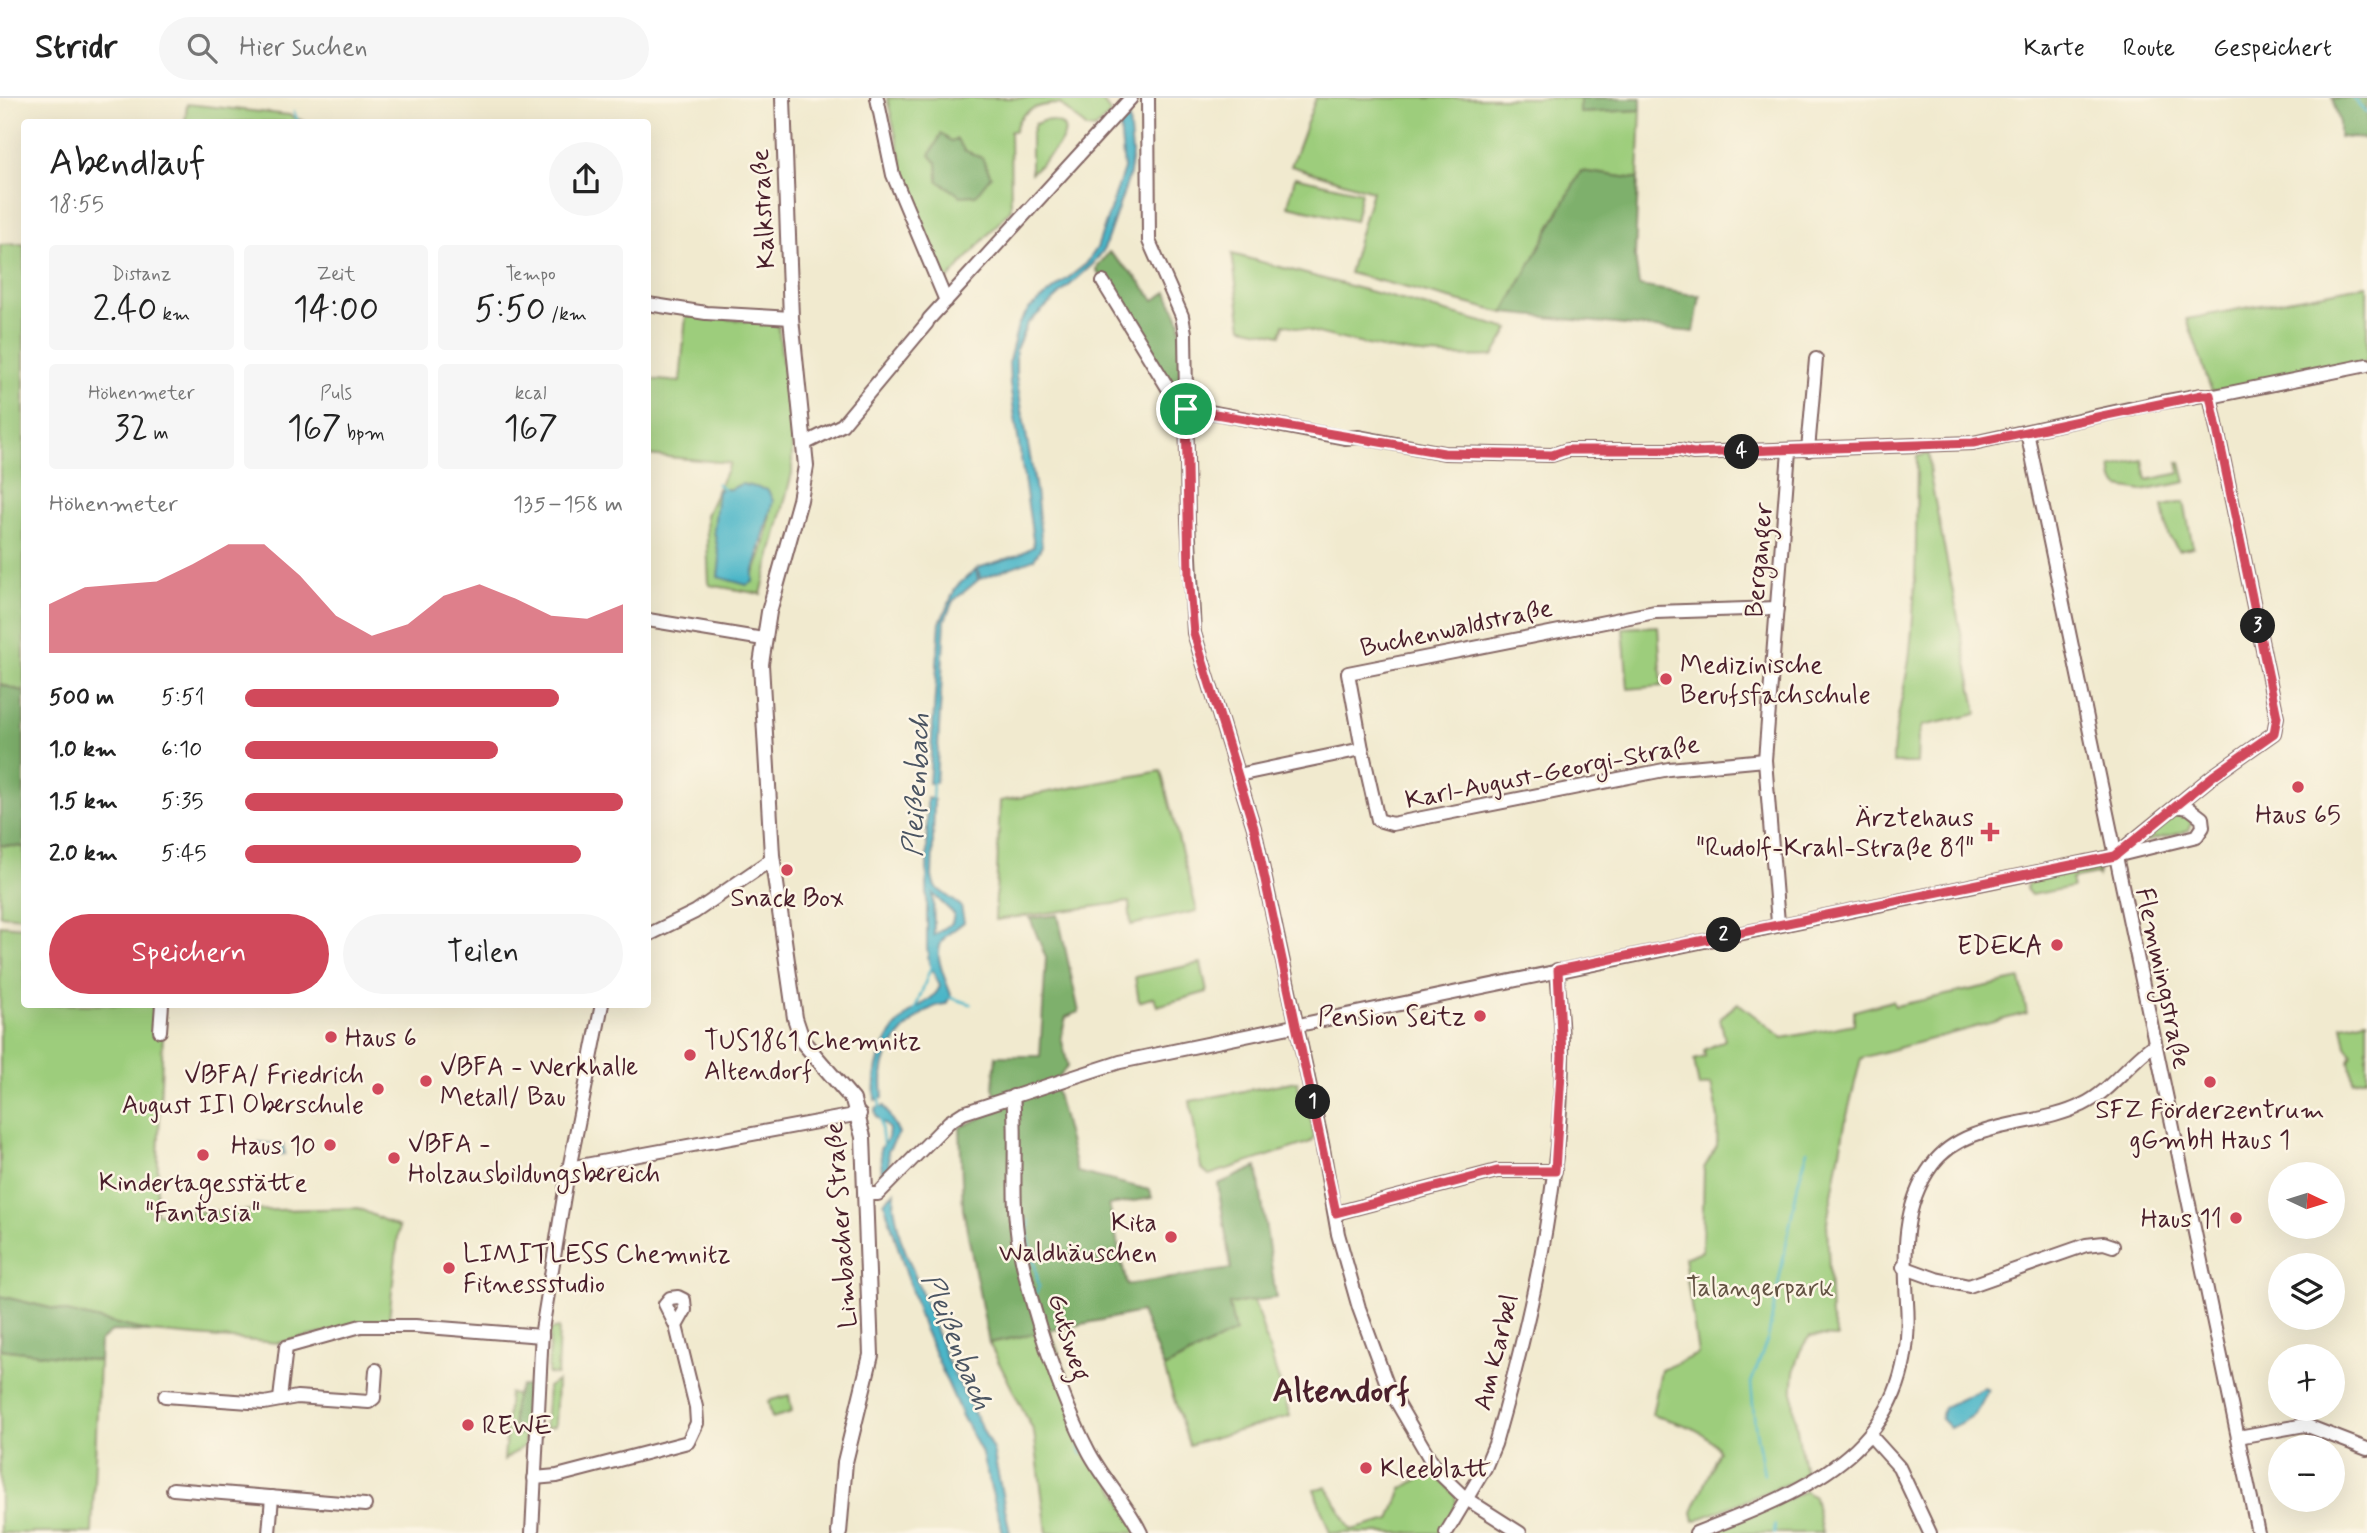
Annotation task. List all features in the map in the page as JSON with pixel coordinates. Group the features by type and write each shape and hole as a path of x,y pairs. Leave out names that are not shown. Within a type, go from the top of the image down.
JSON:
{"main road":[{"name":"Kalkstraße","path":"783,98 791,318 806,443"},
{"name":"Limbacher Straße","path":"806,443 806,466 800,500 763,639 764,727 772,859 798,1030 803,1042 853,1100 860,1114 872,1194 872,1355 845,1462 839,1533"}],"street":[{"path":"877,98 893,175 946,300"},
{"path":"806,443 842,425 946,300 1131,98"},
{"path":"1148,98 1149,242 1184,324 1189,576 1194,633 1254,828 1336,1213 1338,1234 1380,1368 1399,1409 1437,1471 1465,1498 1516,1532"},
{"path":"1103,282 1180,406 1444,453 1552,455 1567,450 1789,451 1973,443 2367,365"},
{"path":"651,304 706,313 791,318"},
{"path":"1808,450 1816,359"},
{"path":"2115,856 2176,806 2274,733 2277,717 2210,395"},
{"name":"Flemmingstraße","path":"2027,432 2258,1533"},
{"name":"Berganger","path":"1777,923 1765,760 1789,451"},
{"name":"Buchenwaldstraße","path":"1362,749 1348,673 1655,612 1777,608"},
{"path":"651,620 763,639"},
{"path":"1238,775 1362,749"},
{"name":"Karl-August-Georgi-Straße","path":"1362,749 1378,820 1392,824 1669,769 1765,760"},
{"path":"872,1194 896,1176 949,1122 964,1113 1120,1062 1777,923 2115,856 2197,836 2203,827 2202,818 2189,808 2176,806"},
{"path":"651,934 695,912 772,859"},
{"name":"Am Karbel","path":"1446,1533 1485,1468 1495,1444 1517,1366 1542,1259 1555,1171 1562,1056 1558,970"},
{"path":"160,1031 162,1008"},
{"path":"532,1533 542,1336 569,1168 601,1008"},
{"path":"1696,1533 1794,1492 1830,1471 1871,1436 1895,1393 1904,1368 1908,1336 1903,1268 1908,1218 1932,1165 1965,1139 2082,1105 2155,1044"},
{"name":"Gutsweg","path":"1013,1096 1017,1135 1015,1218 1019,1247 1041,1325 1063,1393 1090,1452 1141,1533"},
{"path":"569,1168 860,1114"},
{"path":"1336,1213 1497,1171 1555,1171"},
{"path":"1903,1268 1969,1286 2086,1245 2113,1246"},
{"path":"280,1399 286,1347 361,1326 415,1326 542,1336"},
{"path":"534,1478 557,1476 688,1442 695,1430 697,1416 676,1326"},
{"path":"165,1395 264,1403 280,1399 369,1402 374,1398 376,1370"},
{"path":"2238,1437 2305,1425 2367,1449"},
{"path":"1871,1436 1899,1467 1930,1533"},
{"path":"173,1489 365,1505"},
{"path":"269,1533 272,1497"}],"green space":[{"path":"887,98 1100,98 1111,113 1095,129 1087,128 1060,104 1038,106 1021,117 1015,131 1010,131 1011,209 944,284 899,176 902,162"},
{"path":"1316,98 1580,98 1580,113 1641,110 1638,179 1581,171 1504,313 1349,273 1372,191 1291,166"},
{"path":"1580,98 1641,98 1641,110 1580,113"},
{"path":"2332,98 2367,98 2367,139 2339,137 2339,120"},
{"path":"187,104 289,115 298,119 185,119"},
{"path":"1045,120 1058,123 1064,128 1064,135 1060,144 1031,173 1031,135 1035,124"},
{"path":"941,134 951,141 957,139 964,150 982,158 991,176 976,195 961,196 938,181 937,163 930,155"},
{"path":"1581,171 1638,179 1635,256 1639,286 1700,296 1694,332 1504,313"},
{"path":"1295,177 1361,192 1355,221 1288,206"},
{"path":"21,244 21,691 0,684 0,245"},
{"path":"1109,252 1136,277 1154,300 1167,292 1180,321 1184,395 1177,393 1096,269"},
{"path":"1232,254 1509,329 1493,356 1465,357 1387,349 1284,324 1281,335 1242,327"},
{"path":"2367,285 2367,361 2212,392 2187,319"},
{"path":"686,315 778,324 792,442 792,473 761,594 709,585 706,515 730,463 651,455 651,379 680,382","holes":["741,484 768,490 770,501 762,552 747,585 718,576 720,560 714,530 721,489 731,489"]},
{"path":"1929,454 1930,476 1977,714 1922,726 1918,737 1917,763 1893,763 1912,627 1917,456"},
{"path":"2143,460 2147,480 2180,473 2178,462 2181,463 2186,482 2142,491 2119,487 2113,480 2111,467"},
{"path":"2184,502 2193,547 2179,550 2168,535 2163,506"},
{"path":"1658,626 1662,686 1628,689 1623,628"},
{"path":"0,684 21,691 21,847 0,845"},
{"path":"1161,771 1197,911 1131,925 1129,902 995,920 1000,801"},
{"path":"2186,814 2192,821 2188,831 2147,841 2145,836 2176,815"},
{"path":"0,845 21,847 21,917 0,915"},
{"path":"2100,867 2098,876 2071,879 2073,887 2031,895 2026,889 2029,881"},
{"path":"1058,915 1079,1012 1066,1017 1061,1037 1068,1066 1054,1082 1077,1172 1150,1190 1152,1198 1109,1205 1127,1285 1231,1269 1218,1184 1257,1167 1276,1298 1229,1304 1235,1332 1164,1368 1141,1312 989,1343 963,1209 960,1127 1000,1110 993,1087 996,1056 1040,1056 1046,958 1030,918"},
{"path":"0,925 21,927 21,1008 164,1008 156,1213 358,1208 399,1227 389,1319 278,1343 150,1332 0,1296"},
{"path":"1201,963 1207,992 1157,1006 1154,997 1139,1002 1135,977"},
{"name":"Talangerpark","path":"2020,979 2027,1013 1861,1058 1845,1124 1827,1222 1831,1317 1838,1337 1810,1336 1795,1367 1793,1402 1805,1473 1792,1482 1694,1521 1692,1512 1719,1451 1698,1431 1652,1415 1661,1370 1698,1354 1684,1258 1702,1251 1704,1168 1717,1146 1718,1118 1711,1084 1699,1087 1694,1060 1705,1057 1704,1050 1725,1040 1720,1018 1738,1003 1783,1038 1854,1024 1854,1011 1892,1001 1895,1006"},
{"path":"2367,1020 2367,1078 2353,1081 2349,1060 2352,1054 2346,1046 2342,1025"},
{"path":"1297,1081 1300,1094 1306,1093 1314,1137 1311,1142 1209,1175 1201,1168 1190,1101"},
{"path":"0,1296 150,1332 112,1331 100,1341 99,1361 0,1349"},
{"path":"1254,1301 1290,1416 1189,1445 1164,1368 1235,1332 1228,1304"},
{"path":"559,1328 557,1375 548,1374 550,1330"},
{"path":"1050,1330 1102,1466 1139,1533 1047,1533 1034,1432 989,1343"},
{"path":"0,1349 99,1361 92,1533 0,1533"},
{"path":"557,1381 555,1426 545,1428 548,1387"},
{"path":"521,1386 529,1386 525,1435 517,1434 513,1424 516,1397"},
{"path":"509,1393 516,1395 513,1424 517,1434 525,1435 524,1446 504,1460"},
{"path":"789,1395 792,1412 772,1418 768,1401"},
{"path":"1431,1471 1449,1488 1456,1499 1442,1533 1330,1533 1314,1489 1327,1487 1351,1530 1390,1520 1402,1489"},
{"path":"1805,1491 1814,1497 1822,1533 1713,1533"}],"water":[{"path":"1129,118 1132,153 1130,174 1103,251 1093,264 1027,324 1016,349 1016,376 1036,491 1042,546 1034,559 980,579 978,568 1018,555 1034,546 1010,384 1009,361 1018,325 1029,309 1086,264 1097,248 1124,169 1120,126"},
{"path":"741,484 768,490 773,501 753,582 747,585 718,577 720,560 714,530 718,490 731,489"},
{"path":"976,569 978,580 953,601 945,620 936,783 929,783 940,623 956,587"},
{"path":"927,798 934,800 932,877 935,887 961,906 964,922 946,936 939,949 940,965 951,995 946,1004 918,1017 900,1035 887,1055 883,1068 883,1098 875,1100 878,1063 887,1040 902,1020 932,998 940,986 929,963","holes":["933,894 954,914 952,923 934,935"]},
{"path":"884,1106 899,1133 888,1151 889,1167 882,1174 880,1149 888,1138 889,1129 876,1116 875,1109"},
{"path":"259,1142 283,1145 285,1154 259,1157"},
{"path":"895,1192 894,1206 900,1237 948,1362 993,1450 1010,1533 1003,1533 981,1451 962,1416 922,1324 884,1202"},
{"path":"1984,1388 1988,1390 1978,1410 1971,1417 1950,1428 1941,1419 1944,1407"}],"waterway":[{"path":"2352,98 2367,112"},
{"path":"294,112 297,119"},
{"path":"717,483 725,491"},
{"name":"Pleißenbach","path":"932,802 933,780"},
{"path":"915,1010 932,964"},
{"path":"948,997 971,1004"},
{"name":"Pleißenbach","path":"879,1095 880,1110"},
{"path":"880,1116 883,1144"},
{"path":"1764,1474 1755,1426 1751,1383 1768,1338 1798,1183 1808,1150"},
{"path":"1029,1221 1028,1235 1039,1286 1036,1293"},
{"path":"1079,1446 1082,1454"},
{"path":"1774,1533 1775,1525"}],"place":[{"name":"Medizinische Berufsfachschule","path":"1666,679"},
{"name":"Haus 65","path":"2298,787"},
{"name":"Ärztehaus \"Rudolf-Krahl-Straße 81\"","path":"1990,832"},
{"name":"Snack Box","path":"787,870"},
{"name":"EDEKA","path":"2057,945"},
{"name":"Pension Seitz","path":"1480,1016"},
{"name":"Haus 6","path":"331,1037"},
{"name":"TUS1861 Chemnitz Altendorf","path":"690,1055"},
{"name":"VBFA - Werkhalle Metall/ Bau","path":"426,1081"},
{"name":"SFZ Förderzentrum gGmbH Haus 1","path":"2210,1082"},
{"name":"VBFA/ Friedrich August III Oberschule","path":"378,1089"},
{"name":"Haus 10","path":"330,1145"},
{"name":"Kindertagesstätte \"Fantasia\"","path":"203,1155"},
{"name":"VBFA - Holzausbildungsbereich","path":"394,1158"},
{"name":"Haus 11","path":"2236,1218"},
{"name":"Kita Waldhäuschen","path":"1171,1237"},
{"name":"LIMITLESS Chemnitz Fitnessstudio","path":"449,1268"},
{"name":"REWE","path":"468,1425"},
{"name":"Kleeblatt","path":"1366,1468"}],"district":[{"name":"Altendorf","path":"1341,1389"}],"route":[{"path":"2210,395 2277,717 2276,728 2274,733 2213,776 2115,856 1558,970 1562,1056 1555,1171 1497,1171 1336,1213 1254,828 1194,633 1189,576 1186,409 1345,438 1360,437 1418,446 1444,453 1552,455 1567,450 1680,450 1693,453 1923,447 1973,443 2210,395"}]}
